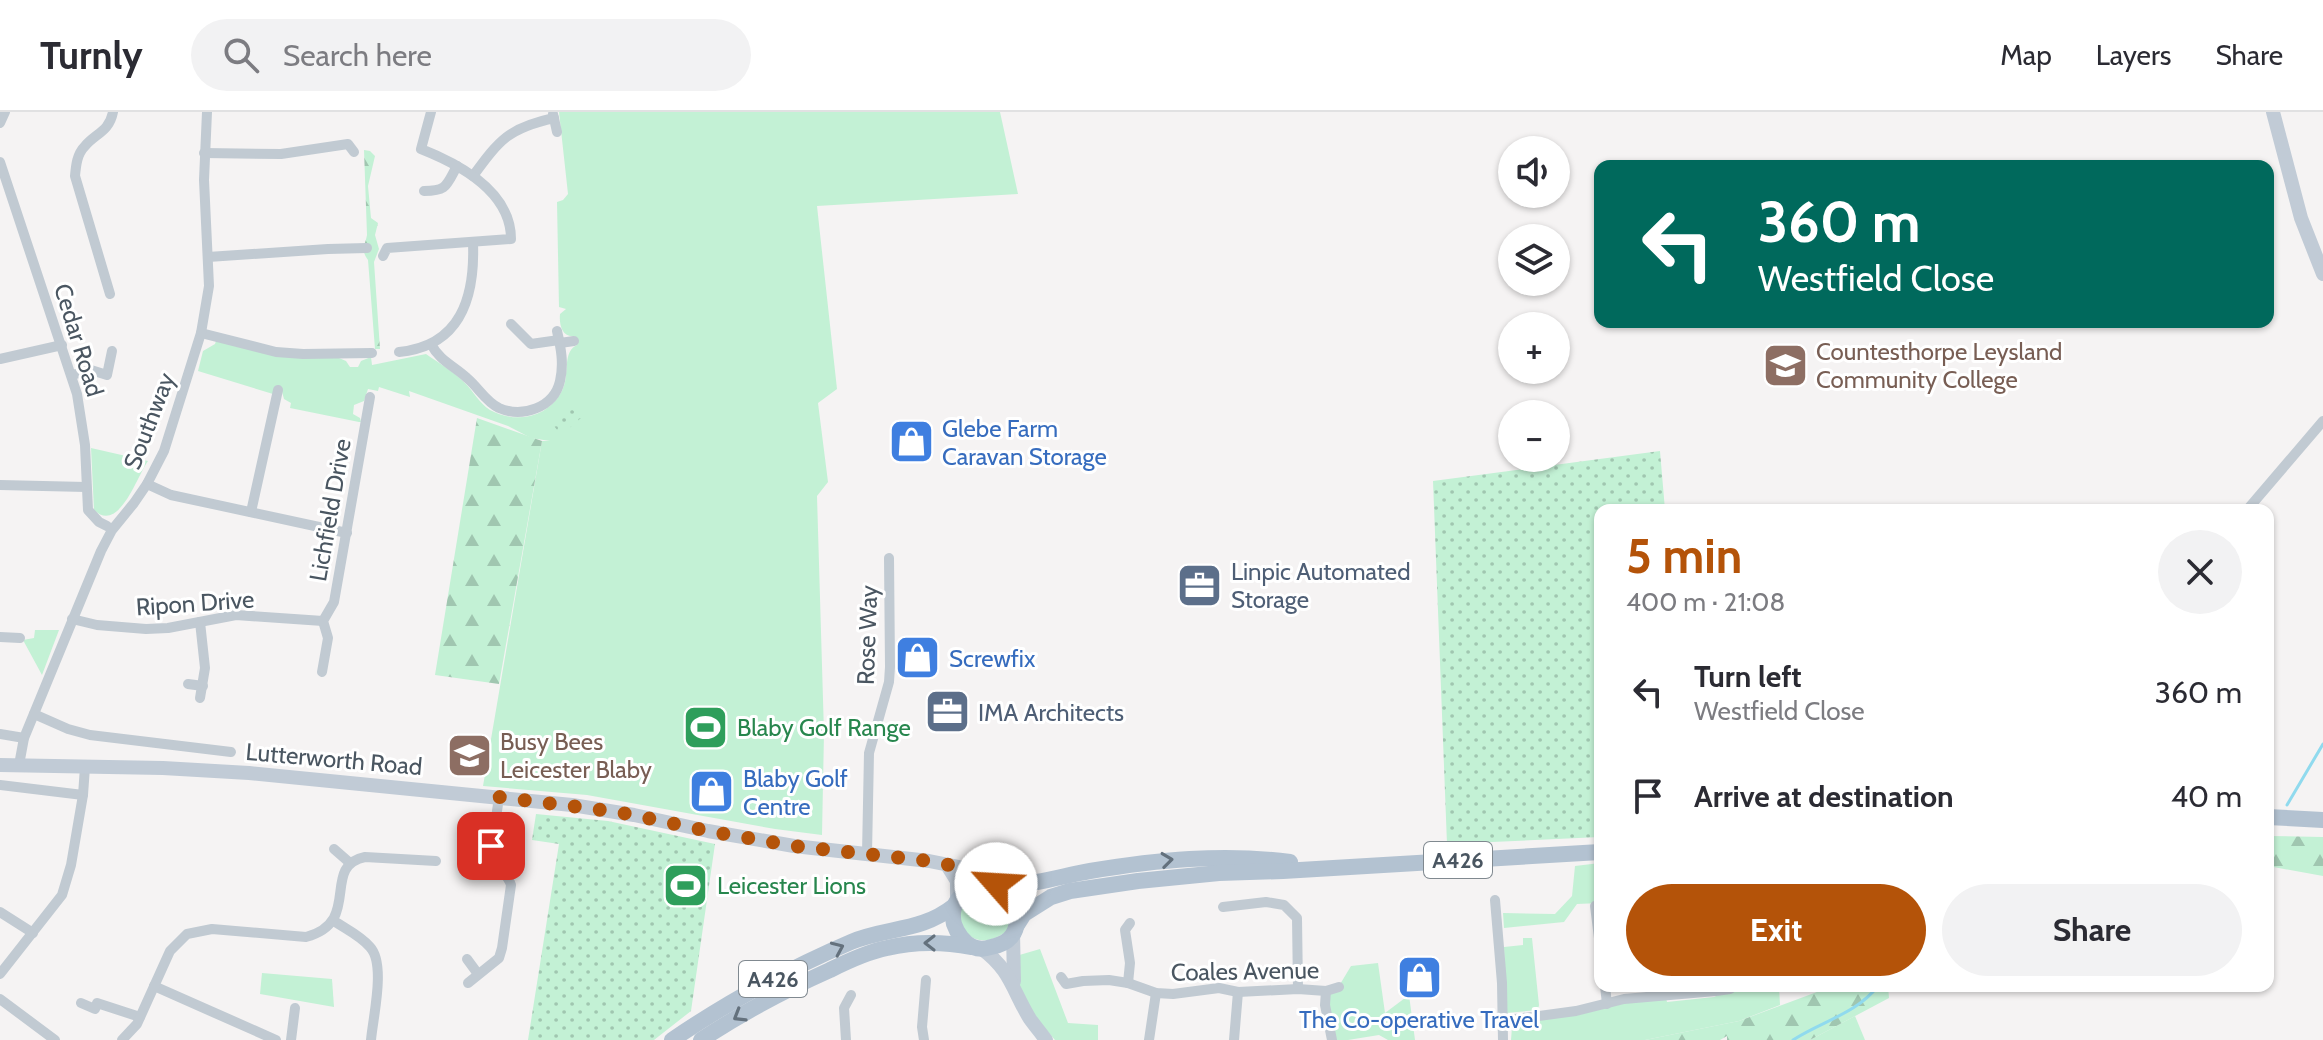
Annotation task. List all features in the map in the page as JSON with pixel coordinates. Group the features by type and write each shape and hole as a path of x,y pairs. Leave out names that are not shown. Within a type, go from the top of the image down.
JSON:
{"main road":[{"path":"2274,817 2323,820"},
{"name":"A426","path":"1015,929 1024,914 1040,902 1070,891 1138,881 1206,874 1594,852"},
{"name":"A426","path":"994,884 1038,882 1090,871 1191,857 1287,861 1316,868"},
{"path":"994,884 1012,900 1016,909 1015,929 997,946 978,948 966,942 957,930 953,915 955,903 968,890 994,884"},
{"name":"A426","path":"672,1040 788,971 868,936 933,921 955,903"},
{"name":"A426","path":"701,1040 780,993 876,951 915,943 978,948"}],"street":[{"path":"0,123 5,112"},
{"path":"110,294 75,176 77,160 85,145 112,120 113,112"},
{"name":"Southway","path":"19,765 24,738 112,530 147,484 171,431 201,333 209,286 204,211 207,112"},
{"path":"383,256 387,248 511,239 502,206 473,176 421,149 431,112"},
{"path":"2273,112 2301,218 2323,274"},
{"path":"473,176 511,132 553,115 557,132"},
{"path":"204,153 281,154 351,144"},
{"name":"Cedar Road","path":"0,162 72,375 83,429 90,514 107,526"},
{"path":"424,191 444,189 457,166"},
{"path":"399,352 431,344 451,328 464,310 471,287 473,243"},
{"path":"208,257 367,248"},
{"path":"511,324 531,344 559,338 574,341"},
{"path":"201,333 276,352 354,359 372,353"},
{"path":"431,344 435,353 467,378 488,401 504,410 524,412 541,406 557,390 562,368 559,338"},
{"path":"0,359 62,345"},
{"path":"72,375 91,370 107,375 112,351"},
{"path":"251,512 278,390"},
{"name":"Lichfield Drive","path":"320,663 328,638 323,621 334,602 347,533 362,410 370,397"},
{"path":"276,403 290,406"},
{"path":"2252,504 2323,421"},
{"path":"147,484 171,495 347,533"},
{"path":"0,485 86,487"},
{"name":"Rose Way","path":"867,854 869,753 889,682 889,558"},
{"name":"Ripon Drive","path":"72,619 97,625 146,629 236,615 323,621"},
{"path":"200,622 205,652 200,698"},
{"path":"0,637 20,638"},
{"path":"188,684 203,686"},
{"name":"Lutterworth Road","path":"34,714 90,735 231,752"},
{"path":"0,734 24,738"},
{"name":"Lutterworth Road","path":"0,765 249,773 597,808 794,846 964,868 994,884"},
{"path":"0,974 62,895 71,865 85,767"},
{"path":"0,785 83,795"},
{"path":"468,983 499,958 511,892 510,880 493,862 491,854 499,797"},
{"path":"334,849 350,863"},
{"path":"122,1040 140,1017 170,951 187,934 212,929 306,937 322,932 334,921 342,878 350,863 365,857 436,861"},
{"path":"947,865 957,881 955,903"},
{"path":"1495,900 1503,1040"},
{"path":"1223,907 1237,911 1266,902 1284,905 1297,918 1298,989"},
{"path":"0,912 33,933"},
{"path":"334,921 367,944 376,956 378,973 371,1040"},
{"path":"1128,983 1130,963 1125,930 1130,923"},
{"path":"1014,985 1015,929"},
{"path":"978,948 1003,968 1030,1020 1046,1040"},
{"path":"467,959 478,974"},
{"path":"924,1040 922,1027 926,980"},
{"name":"Coales Avenue","path":"1064,985 1109,980 1156,993 1173,994 1219,988 1238,992 1326,991 1339,987"},
{"path":"154,986 276,1040"},
{"path":"1326,991 1325,1005 1332,1040"},
{"path":"1234,1040 1238,992"},
{"path":"1606,992 1607,1004"},
{"path":"1501,1021 1576,1011 1670,992"},
{"path":"1149,1040 1156,993"},
{"path":"846,1040 838,1008 851,995"},
{"path":"0,999 55,1040"},
{"path":"81,1003 95,1009 97,1003 140,1017"},
{"path":"291,1040 295,1008"}],"green space":[{"name":"Blaby Golf Centre","path":"559,112 1000,112 1018,194 817,206 837,389 818,403 828,482 817,496 824,733 822,835 587,795 483,786 542,441 550,441 531,438 508,426 409,391 410,397 379,387 378,391 368,389 364,401 354,405 353,414 360,418 359,422 290,408 291,403 284,399 281,388 273,394 198,371 203,351 216,341 339,358 350,367 358,367 361,361 371,357 372,365 426,354 456,375 483,404 496,413 523,417 547,408 562,391 568,356 577,345 575,336 564,333 560,322 560,314 566,309 559,307 557,202 568,194"},
{"path":"364,150 375,156 368,186 371,218 378,223 375,235 379,249 374,262 380,349 375,349 368,260 364,250 367,235"},
{"path":"569,406 581,418 561,435 551,422"},
{"path":"477,418 542,441 499,684 435,675"},
{"path":"91,448 148,461 126,500 111,515 94,510"},
{"path":"1660,451 1664,504 1594,504 1594,837 1447,844 1433,481 1501,472 1570,472 1570,463"},
{"path":"35,630 59,630 42,675 23,640 34,638"},
{"name":"Leicester Lions","path":"536,814 608,821 715,844 691,1011 654,1040 528,1040 559,844 532,840"},
{"path":"2274,836 2323,837 2323,876 2274,867"},
{"path":"1594,864 1594,903 1577,904 1564,922 1504,928 1503,913 1555,914 1572,896 1575,866"},
{"path":"989,890 999,894 1009,905 1009,929 996,938 974,938 961,924 963,905 970,896"},
{"path":"1523,938 1532,938 1538,1010 1506,1013 1504,947 1523,945"},
{"path":"1040,949 1068,1023 1098,1025 1098,1040 1055,1040 1014,985 1016,956"},
{"path":"1378,963 1385,1013 1409,995 1415,1040 1388,1040 1379,1035 1332,1040 1326,991 1339,986 1351,966"},
{"path":"262,973 332,979 334,1007 260,994"},
{"path":"1725,992 1779,992 1780,1005 1739,1021 1645,1040 1511,1040 1512,1027 1628,1001 1666,998 1667,1002 1714,997"},
{"path":"1817,992 1888,992 1889,998 1810,1040 1727,1040 1727,1036 1720,1040 1645,1040 1739,1021"},
{"path":"1855,1016 1865,1040 1810,1040"}],"waterway":[{"path":"2287,805 2323,744"},
{"path":"1793,1040 1860,1004 1873,992"}],"place":[{"name":"Countesthorpe Leysland Community College","path":"1785,365"},
{"name":"Glebe Farm Caravan Storage","path":"911,442"},
{"name":"Linpic Automated Storage","path":"1200,585"},
{"name":"Screwfix","path":"918,658"},
{"name":"IMA Architects","path":"947,712"},
{"name":"Blaby Golf Range","path":"706,727"},
{"name":"Busy Bees Leicester Blaby","path":"469,755"},
{"name":"Blaby Golf Centre","path":"712,792"},
{"name":"Leicester Lions","path":"686,885"},
{"name":"The Co-operative Travel","path":"1419,977"}],"route":[{"path":"491,846 499,797 618,812 794,846 929,861 964,868 996,884"}]}
